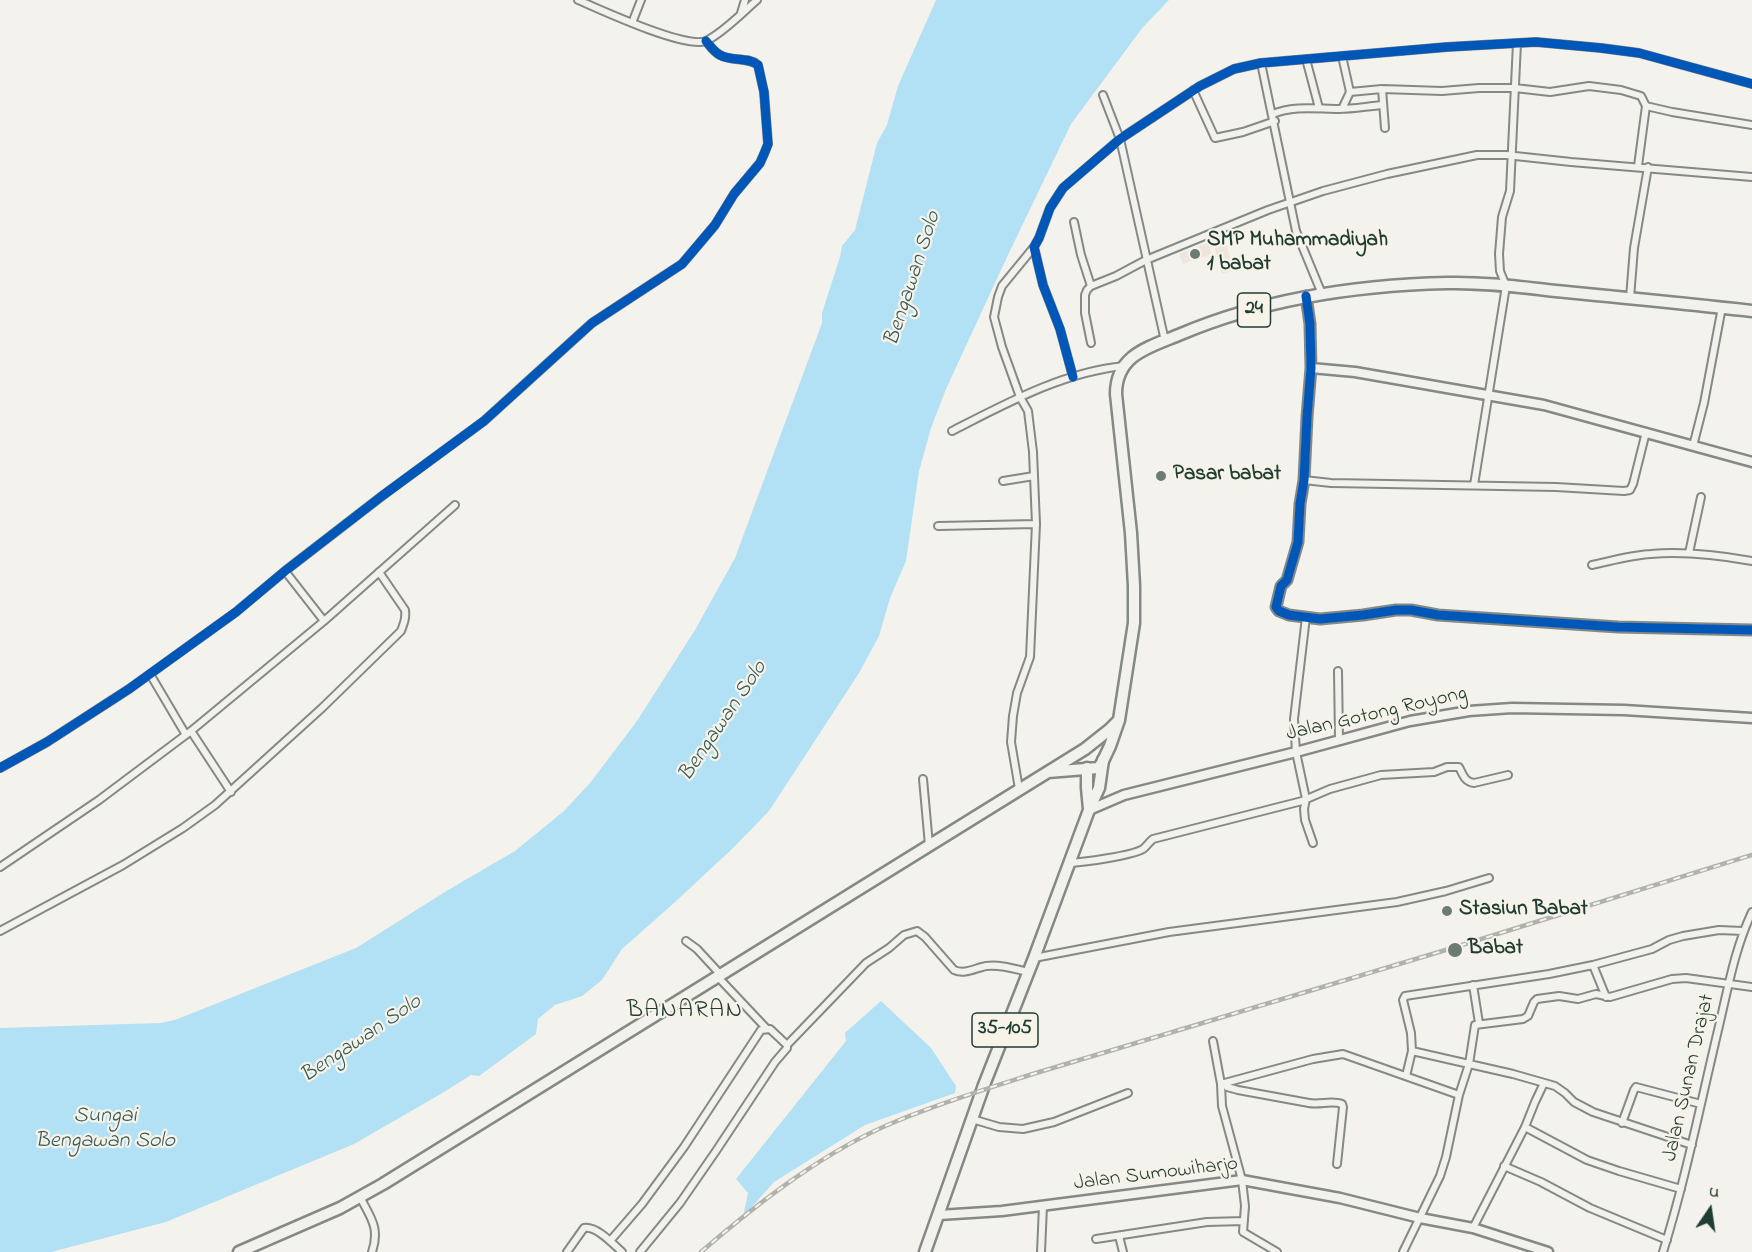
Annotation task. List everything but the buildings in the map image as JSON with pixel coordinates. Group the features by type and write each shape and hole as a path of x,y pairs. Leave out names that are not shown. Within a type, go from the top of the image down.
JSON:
{"main road":[{"name":"24","path":"1125,366 1136,354 1193,329 1225,318 1306,296 1377,287 1449,283 1506,286 1752,311"},
{"path":"1048,772 1098,768 1115,735 1119,720 1134,623 1130,523 1116,394 1116,382 1125,366"},
{"path":"239,1252 317,1219 360,1197 1085,749 1119,720"},
{"path":"1087,768 1081,759 1085,749 1098,748 1103,754 1103,760"},
{"name":"35-105","path":"925,1252 1000,1040 1099,788 1103,760"},
{"name":"35-105","path":"1087,768 1089,810"}],"street":[{"path":"578,0 632,23 686,41 706,40 757,0"},
{"path":"632,23 641,0"},
{"path":"741,14 745,0"},
{"path":"0,768 47,742 150,674 236,612 382,496 484,421 592,323 682,264 715,225 734,194 760,163 768,144 764,92 759,65 746,59 717,54 706,40"},
{"path":"1019,789 1011,742 1017,693 1030,657 1036,524 1034,477 1028,411 1020,397 994,317 1002,286 1034,247 1050,208 1064,188 1120,139 1193,90 1234,69 1261,63 1536,42 1639,53 1752,84"},
{"path":"1474,485 1506,286 1500,271 1499,254 1502,217 1510,191 1517,44"},
{"path":"1342,56 1350,92 1342,109"},
{"path":"1306,59 1319,108"},
{"path":"1261,63 1296,231 1322,294"},
{"path":"1350,92 1382,89 1442,91 1479,88 1515,88 1550,92 1588,86 1621,90 1641,96 1646,106 1638,166"},
{"path":"1382,89 1385,128"},
{"path":"1193,90 1214,138 1243,132 1274,118 1281,111 1383,105"},
{"path":"1103,95 1120,139 1165,341"},
{"path":"1646,106 1752,125"},
{"path":"1091,343 1085,313 1085,295 1091,286 1146,260 1290,202 1387,174 1477,155 1638,166 1752,177"},
{"path":"1630,298 1634,248 1648,167"},
{"path":"1074,222 1091,286"},
{"path":"1034,247 1043,285 1060,329 1073,377"},
{"path":"1306,296 1310,324 1311,368 1306,417 1304,480 1298,542 1287,580 1281,586 1276,607 1279,611 1288,615 1320,619 1411,610 1437,615 1606,626 1752,630"},
{"path":"1693,446 1704,403 1722,307"},
{"path":"952,431 1020,397 1073,377 1104,368 1125,366"},
{"path":"1311,368 1355,372 1544,405 1752,462"},
{"path":"1304,480 1331,483 1556,487 1624,491 1630,490 1633,484 1646,432"},
{"path":"1003,481 1034,477"},
{"path":"1689,553 1701,497"},
{"path":"0,867 99,800 189,733 324,621 455,505"},
{"path":"938,526 1036,524"},
{"path":"1592,565 1648,554 1689,553 1752,561"},
{"path":"285,571 324,621"},
{"path":"0,931 123,865 183,828 231,792 322,708 401,631 406,617 405,610 379,572"},
{"path":"1306,617 1294,719 1296,752 1306,799 1305,820 1313,843"},
{"path":"1338,671 1339,740"},
{"path":"150,674 231,792"},
{"name":"Jalan Gotong Royong","path":"1089,810 1124,795 1410,721 1469,711 1498,709 1676,712 1752,718"},
{"path":"1070,863 1134,852 1144,848 1153,839 1306,799 1330,789 1381,775 1434,772 1448,767 1459,767 1466,781 1474,783 1508,775"},
{"path":"923,779 929,845"},
{"path":"1034,958 1169,932 1397,902 1489,878"},
{"name":"Jalan Sunan Drajat","path":"1663,1252 1692,1145 1729,984 1743,931 1752,912"},
{"path":"1406,1076 1412,1051 1411,1033 1403,1000 1405,996 1593,965 1652,949 1683,936 1719,930 1743,931"},
{"path":"640,1252 680,1203 787,1045 866,963 889,948 903,935 917,931 959,973 996,965 1028,972"},
{"path":"686,941 697,950 766,1028 774,1032 787,1045"},
{"path":"1593,965 1606,997"},
{"path":"1403,1252 1440,1176 1446,1157 1459,1095 1469,1064 1474,1026 1479,1023 1525,1018 1537,999 1559,996 1578,999 1596,994 1612,997 1672,979 1686,978 1752,987"},
{"path":"1473,985 1479,1023"},
{"path":"610,1241 650,1195 760,1031 766,1028"},
{"path":"1213,1041 1223,1084 1222,1106 1242,1180 1245,1233 1277,1252"},
{"path":"1412,1051 1544,1083 1560,1089 1580,1106 1622,1123 1692,1145"},
{"path":"1223,1084 1313,1059 1343,1054 1459,1095"},
{"path":"1473,1228 1525,1127 1544,1083"},
{"path":"1223,1084 1247,1092 1309,1103 1342,1104 1337,1164"},
{"path":"1622,1123 1637,1087 1701,1104"},
{"path":"972,1119 999,1127 1023,1129 1054,1122 1128,1093"},
{"path":"1525,1127 1587,1160 1681,1188"},
{"path":"1504,1166 1541,1182 1590,1208 1667,1240"},
{"name":"Jalan Sumowiharjo","path":"939,1215 1002,1211 1242,1180 1340,1197 1420,1218 1473,1228 1548,1252"},
{"path":"360,1197 375,1228 372,1252"},
{"path":"1041,1252 1043,1206"},
{"path":"1096,1239 1207,1222 1244,1221"},
{"path":"567,1252 586,1227 593,1229 622,1252"},
{"path":"1119,1236 1123,1252"}],"shaded area":[{"path":"1223,234 1234,270 1222,274 1212,238"},
{"name":"SMP Muhammadiyah 1 babat","path":"1208,243 1212,254 1183,264 1179,254"}],"water":[{"path":"936,0 1169,0 1143,27 1071,124 946,389 931,428 919,471 906,561 890,598 879,636 859,673 769,811 733,848 622,949 602,980 582,996 555,1005 538,1019 536,1034 479,1076 471,1075 354,1144 166,1222 51,1252 0,1252 0,1028 160,1023 175,1020 356,948 515,851 564,811 590,783 637,721 695,630 735,558 822,323 822,313 842,246 855,230 877,143 887,125 898,86"},
{"path":"881,1001 931,1048 956,1086 955,1093 865,1125 774,1182 743,1217 748,1193 736,1179 846,1041 845,1033"}],"railway":[{"path":"701,1252 770,1196 819,1162 871,1133 914,1114 1036,1073 1752,855"}],"cycle path":[{"path":"0,768 47,742 129,689 236,612 382,496 484,421 592,323 682,264 715,225 734,194 760,163 768,144 764,92 758,65 754,62 720,55 706,41"},
{"path":"1073,377 1060,329 1043,285 1034,247 1050,208 1063,188 1120,139 1200,86 1234,69 1261,63 1536,42 1639,53 1752,84"},
{"path":"1306,296 1310,324 1311,368 1304,480 1298,542 1287,580 1281,586 1276,607 1279,611 1289,615 1320,619 1411,610 1438,615 1618,627 1752,630"}],"place":[{"name":"SMP Muhammadiyah 1 babat","path":"1195,254"},
{"name":"Pasar babat","path":"1161,476"},
{"name":"Stasiun Babat","path":"1447,911"},
{"name":"Babat","path":"1455,950"}],"district":[{"name":"BANARAN","path":"685,1012"}],"water label":[{"name":"Bengawan Solo","path":"914,279"},
{"name":"Bengawan Solo","path":"724,722"},
{"name":"Bengawan Solo","path":"362,1040"},
{"name":"Sungai Bengawan Solo","path":"105,1130"}]}
